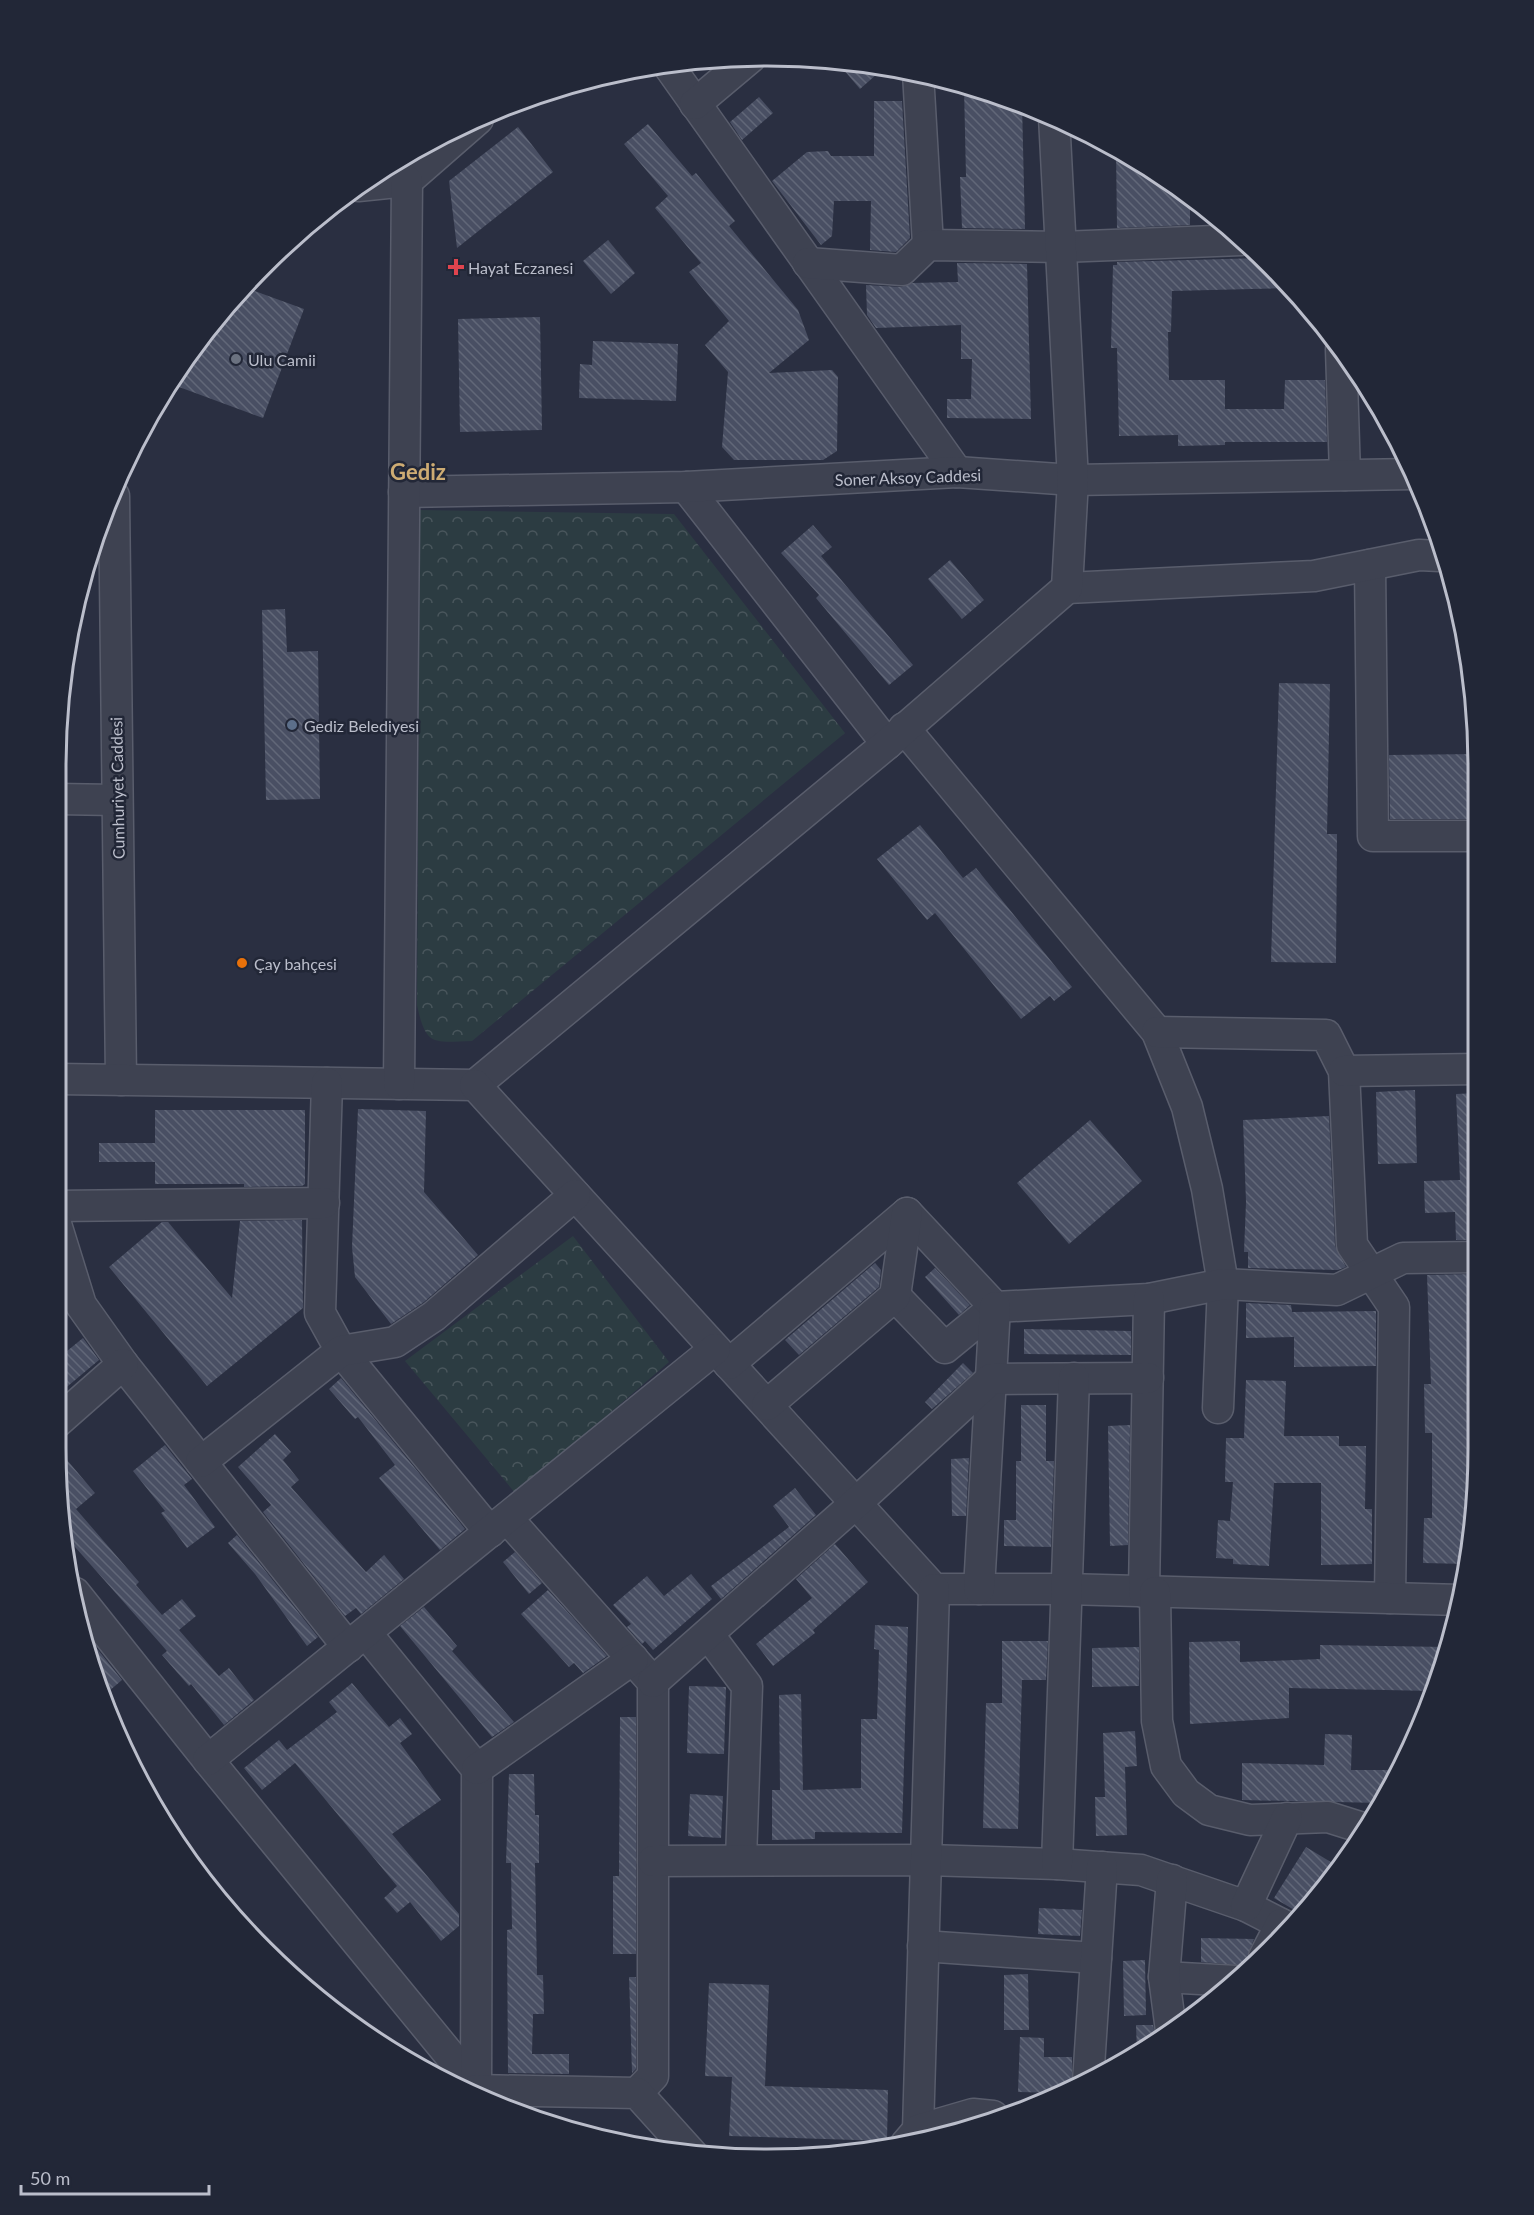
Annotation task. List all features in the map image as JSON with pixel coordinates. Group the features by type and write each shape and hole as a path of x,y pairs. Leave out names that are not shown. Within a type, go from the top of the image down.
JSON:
{"street":[{"path":"695,104 739,67"},
{"path":"673,72 957,472"},
{"path":"919,83 928,245"},
{"path":"1055,128 1073,480 1067,588"},
{"path":"378,184 407,181 455,139"},
{"path":"399,1084 407,181"},
{"path":"808,263 902,270 928,245 1061,247 1229,240"},
{"path":"1342,366 1345,476"},
{"name":"Soner Aksoy Caddesi","path":"404,492 686,487 957,472 1073,480 1404,474"},
{"path":"686,487 895,736 1157,1032 1187,1107 1207,1189 1223,1284 1218,1408"},
{"name":"Cumhuriyet Caddesi","path":"114,512 120,1080"},
{"path":"66,1079 475,1085 895,736 1067,588 1314,576 1419,555 1435,556"},
{"path":"1370,565 1373,836 1468,836"},
{"path":"66,799 117,800"},
{"path":"1157,1032 1326,1035 1344,1071 1352,1245 1394,1307 1390,1598"},
{"path":"1344,1071 1468,1069"},
{"path":"327,1083 320,1313 341,1351 498,1525 633,1659 653,1682 653,2076 637,2093 498,2096"},
{"path":"475,1085 934,1589 915,2133"},
{"path":"201,1462 341,1351 395,1342 434,1316 575,1195"},
{"path":"66,1206 324,1203"},
{"path":"208,1760 498,1525 907,1213"},
{"path":"767,1405 895,1296 907,1213"},
{"path":"907,1213 995,1308 979,1589"},
{"path":"66,1256 81,1305 123,1364 201,1462 357,1640 477,1769 483,2089"},
{"path":"895,1296 945,1348 995,1308 1149,1299 1223,1284 1337,1290 1403,1258 1468,1257"},
{"path":"1149,1299 1150,1592 1157,1721 1166,1766 1186,1793 1209,1810 1250,1820 1328,1817 1357,1826"},
{"path":"66,1414 123,1364"},
{"path":"1057,1864 1074,1378"},
{"path":"653,1682 856,1503 991,1379 1148,1378"},
{"path":"934,1589 1066,1589 1451,1600"},
{"path":"84,1604 208,1760 474,2085"},
{"path":"708,1634 747,1686 741,1860"},
{"path":"477,1769 633,1659"},
{"path":"1246,1906 1287,1818"},
{"path":"653,1862 926,1860 1057,1864 1141,1870 1246,1906 1281,1924"},
{"path":"1089,2071 1102,1867"},
{"path":"1170,2021 1164,1977 1172,1880"},
{"path":"923,1946 1096,1958"},
{"path":"1164,1977 1223,1980"},
{"path":"637,2093 683,2144"},
{"path":"944,2126 973,2114 982,2115"}],"green space":[{"path":"420,510 674,514 845,733 472,1041 448,1042 433,1039 424,1028 417,1005"},
{"path":"573,1236 669,1362 516,1494 405,1361"}],"building":[{"path":"844,71 876,75 860,89"},
{"path":"964,95 1022,114 1025,229 962,228 960,177 966,177"},
{"path":"759,97 773,113 742,140 730,122"},
{"path":"874,101 902,101 910,238 896,252 870,250 871,201 834,201 832,236 821,245 772,181 807,152 828,151 831,156 874,156"},
{"path":"648,124 692,176 696,173 735,221 729,226 798,310 809,340 769,373 832,370 838,377 837,451 823,460 734,460 722,447 728,372 705,345 729,321 689,272 701,263 655,208 668,196 624,144"},
{"path":"518,127 553,172 457,248 449,181"},
{"path":"1116,159 1190,208 1190,225 1117,228"},
{"path":"608,240 635,273 611,294 583,261"},
{"path":"1249,258 1279,288 1172,291 1171,332 1168,332 1169,380 1225,380 1225,409 1284,409 1285,380 1325,380 1327,442 1225,442 1225,445 1178,446 1178,435 1119,436 1117,348 1111,348 1113,265 1117,265 1117,262"},
{"path":"957,263 1027,264 1031,419 947,418 947,399 971,399 972,359 961,359 961,325 876,328 867,315 866,285 901,287 912,283 958,282"},
{"name":"Ulu Camii","path":"253,290 304,309 263,418 178,387 211,340"},
{"path":"540,317 542,430 460,432 458,319"},
{"path":"593,341 678,344 676,401 579,398 580,364 592,365"},
{"path":"813,525 832,547 821,556 913,665 889,685 816,598 819,595 781,553"},
{"path":"950,560 984,600 962,619 928,579"},
{"name":"Gediz Belediyesi","path":"285,609 287,652 318,651 320,799 266,800 262,610"},
{"path":"1279,683 1330,684 1327,834 1337,834 1336,963 1271,962"},
{"path":"1467,754 1468,819 1390,819 1389,755"},
{"path":"920,825 963,878 976,868 1072,987 1054,1001 1050,996 1021,1019 935,913 927,920 877,859"},
{"path":"1415,1090 1417,1163 1378,1164 1376,1092"},
{"path":"1468,1093 1468,1240 1456,1240 1455,1212 1425,1213 1424,1181 1460,1180 1456,1094"},
{"path":"358,1109 426,1111 424,1192 478,1255 424,1302 391,1324 355,1277 352,1247"},
{"path":"155,1110 305,1110 305,1184 302,1186 244,1187 244,1184 155,1184 155,1162 99,1162 99,1143 155,1143"},
{"path":"1329,1116 1335,1246 1346,1267 1338,1270 1248,1268 1248,1252 1244,1252 1246,1202 1243,1120"},
{"path":"1090,1120 1142,1181 1069,1244 1017,1183"},
{"path":"302,1220 303,1308 207,1386 109,1267 162,1222 168,1222 232,1298 240,1221"},
{"path":"875,1263 881,1270 879,1287 799,1355 785,1340"},
{"path":"935,1268 970,1305 959,1315 925,1277"},
{"path":"1468,1274 1468,1448 1466,1494 1458,1564 1423,1563 1424,1518 1432,1518 1432,1433 1425,1433 1424,1384 1431,1384 1427,1275"},
{"path":"1246,1303 1291,1305 1292,1312 1376,1311 1376,1366 1294,1367 1294,1337 1246,1338"},
{"path":"1024,1329 1131,1331 1131,1355 1024,1354"},
{"path":"83,1338 99,1360 66,1388 66,1352"},
{"path":"963,1363 973,1373 932,1409 925,1402"},
{"path":"341,1378 465,1529 440,1550 379,1478 395,1465 358,1417 355,1419 329,1389"},
{"path":"1246,1380 1286,1381 1284,1436 1339,1436 1339,1446 1366,1446 1365,1509 1372,1509 1372,1564 1321,1565 1321,1483 1274,1483 1269,1566 1233,1564 1233,1559 1216,1558 1218,1520 1230,1521 1233,1482 1225,1482 1226,1438 1244,1438"},
{"path":"1021,1405 1046,1405 1046,1461 1054,1461 1051,1547 1004,1546 1004,1520 1016,1520 1016,1461 1021,1461"},
{"path":"1130,1425 1128,1545 1110,1546 1108,1426"},
{"path":"275,1434 291,1452 283,1460 299,1480 291,1487 366,1572 384,1555 404,1579 361,1614 356,1608 345,1616 263,1512 271,1505 238,1467"},
{"path":"165,1445 192,1479 184,1485 215,1527 187,1548 161,1513 165,1511 133,1471"},
{"path":"969,1458 966,1516 952,1516 951,1459"},
{"path":"66,1459 95,1493 76,1509 139,1582 136,1585 162,1615 182,1599 196,1616 179,1630 219,1676 229,1668 254,1700 224,1725 191,1684 189,1686 162,1655 167,1651 73,1545"},
{"path":"795,1488 816,1515 721,1599 711,1586 789,1527 773,1506"},
{"path":"237,1535 318,1637 307,1646 255,1574 228,1543"},
{"path":"835,1544 868,1582 813,1630 815,1633 773,1666 756,1644 812,1598 796,1579"},
{"path":"515,1552 542,1583 529,1594 503,1562"},
{"path":"691,1574 712,1599 653,1650 645,1641 642,1644 627,1627 631,1624 613,1605 647,1576 664,1596"},
{"path":"548,1590 607,1656 583,1673 574,1663 569,1667 521,1614"},
{"path":"424,1607 457,1646 452,1651 514,1722 492,1737 400,1626"},
{"path":"875,1625 908,1627 902,1833 815,1832 815,1839 772,1840 772,1790 780,1790 779,1695 801,1694 803,1790 861,1788 861,1719 877,1719 879,1650 874,1649"},
{"path":"1002,1641 1048,1641 1046,1680 1022,1680 1018,1829 983,1828 986,1703 1002,1703"},
{"path":"1240,1641 1240,1662 1320,1659 1320,1645 1439,1647 1424,1691 1289,1688 1289,1718 1190,1724 1189,1642"},
{"path":"95,1646 122,1680 110,1691"},
{"path":"1139,1647 1139,1686 1092,1687 1092,1648"},
{"path":"352,1683 389,1727 400,1718 412,1734 400,1743 441,1800 392,1834 459,1914 459,1926 441,1941 410,1902 397,1913 384,1898 397,1886 295,1763 262,1790 244,1768 279,1740 287,1750 337,1712 329,1702"},
{"path":"689,1686 726,1687 724,1754 687,1753"},
{"path":"620,1717 636,1717 636,1954 613,1954 613,1876 619,1876"},
{"path":"1135,1731 1137,1766 1125,1767 1127,1835 1096,1836 1095,1797 1105,1797 1103,1733"},
{"path":"1325,1734 1352,1735 1351,1770 1390,1770 1372,1803 1242,1800 1242,1763 1324,1765"},
{"path":"509,1774 534,1774 535,1815 539,1815 539,1863 535,1863 537,1975 543,1975 544,2014 533,2014 532,2054 569,2054 569,2074 508,2073 507,1930 512,1929 511,1863 506,1863"},
{"path":"690,1794 723,1796 721,1838 688,1836"},
{"path":"1306,1847 1332,1863 1294,1910 1274,1898"},
{"path":"1039,1908 1082,1910 1080,1936 1038,1934"},
{"path":"1201,1938 1254,1939 1247,1958 1240,1965 1201,1962"},
{"path":"1145,1960 1146,2015 1124,2016 1123,1961"},
{"path":"1028,1974 1029,2030 1004,2030 1004,1975"},
{"path":"629,1977 636,1977 636,2069 632,2073"},
{"path":"709,1983 769,1985 765,2086 888,2090 887,2139 874,2141 729,2136 732,2077 705,2076"},
{"path":"1136,2025 1153,2025 1154,2032 1137,2043"},
{"path":"1020,2037 1044,2038 1044,2057 1072,2057 1072,2079 1043,2093 1018,2092"}],"place":[{"name":"Hayat Eczanesi","path":"456,267"},
{"name":"Ulu Camii","path":"236,359"},
{"name":"Gediz Belediyesi","path":"292,725"},
{"name":"Çay bahçesi","path":"242,963"}],"district":[{"name":"Gediz","path":"418,471"}]}
